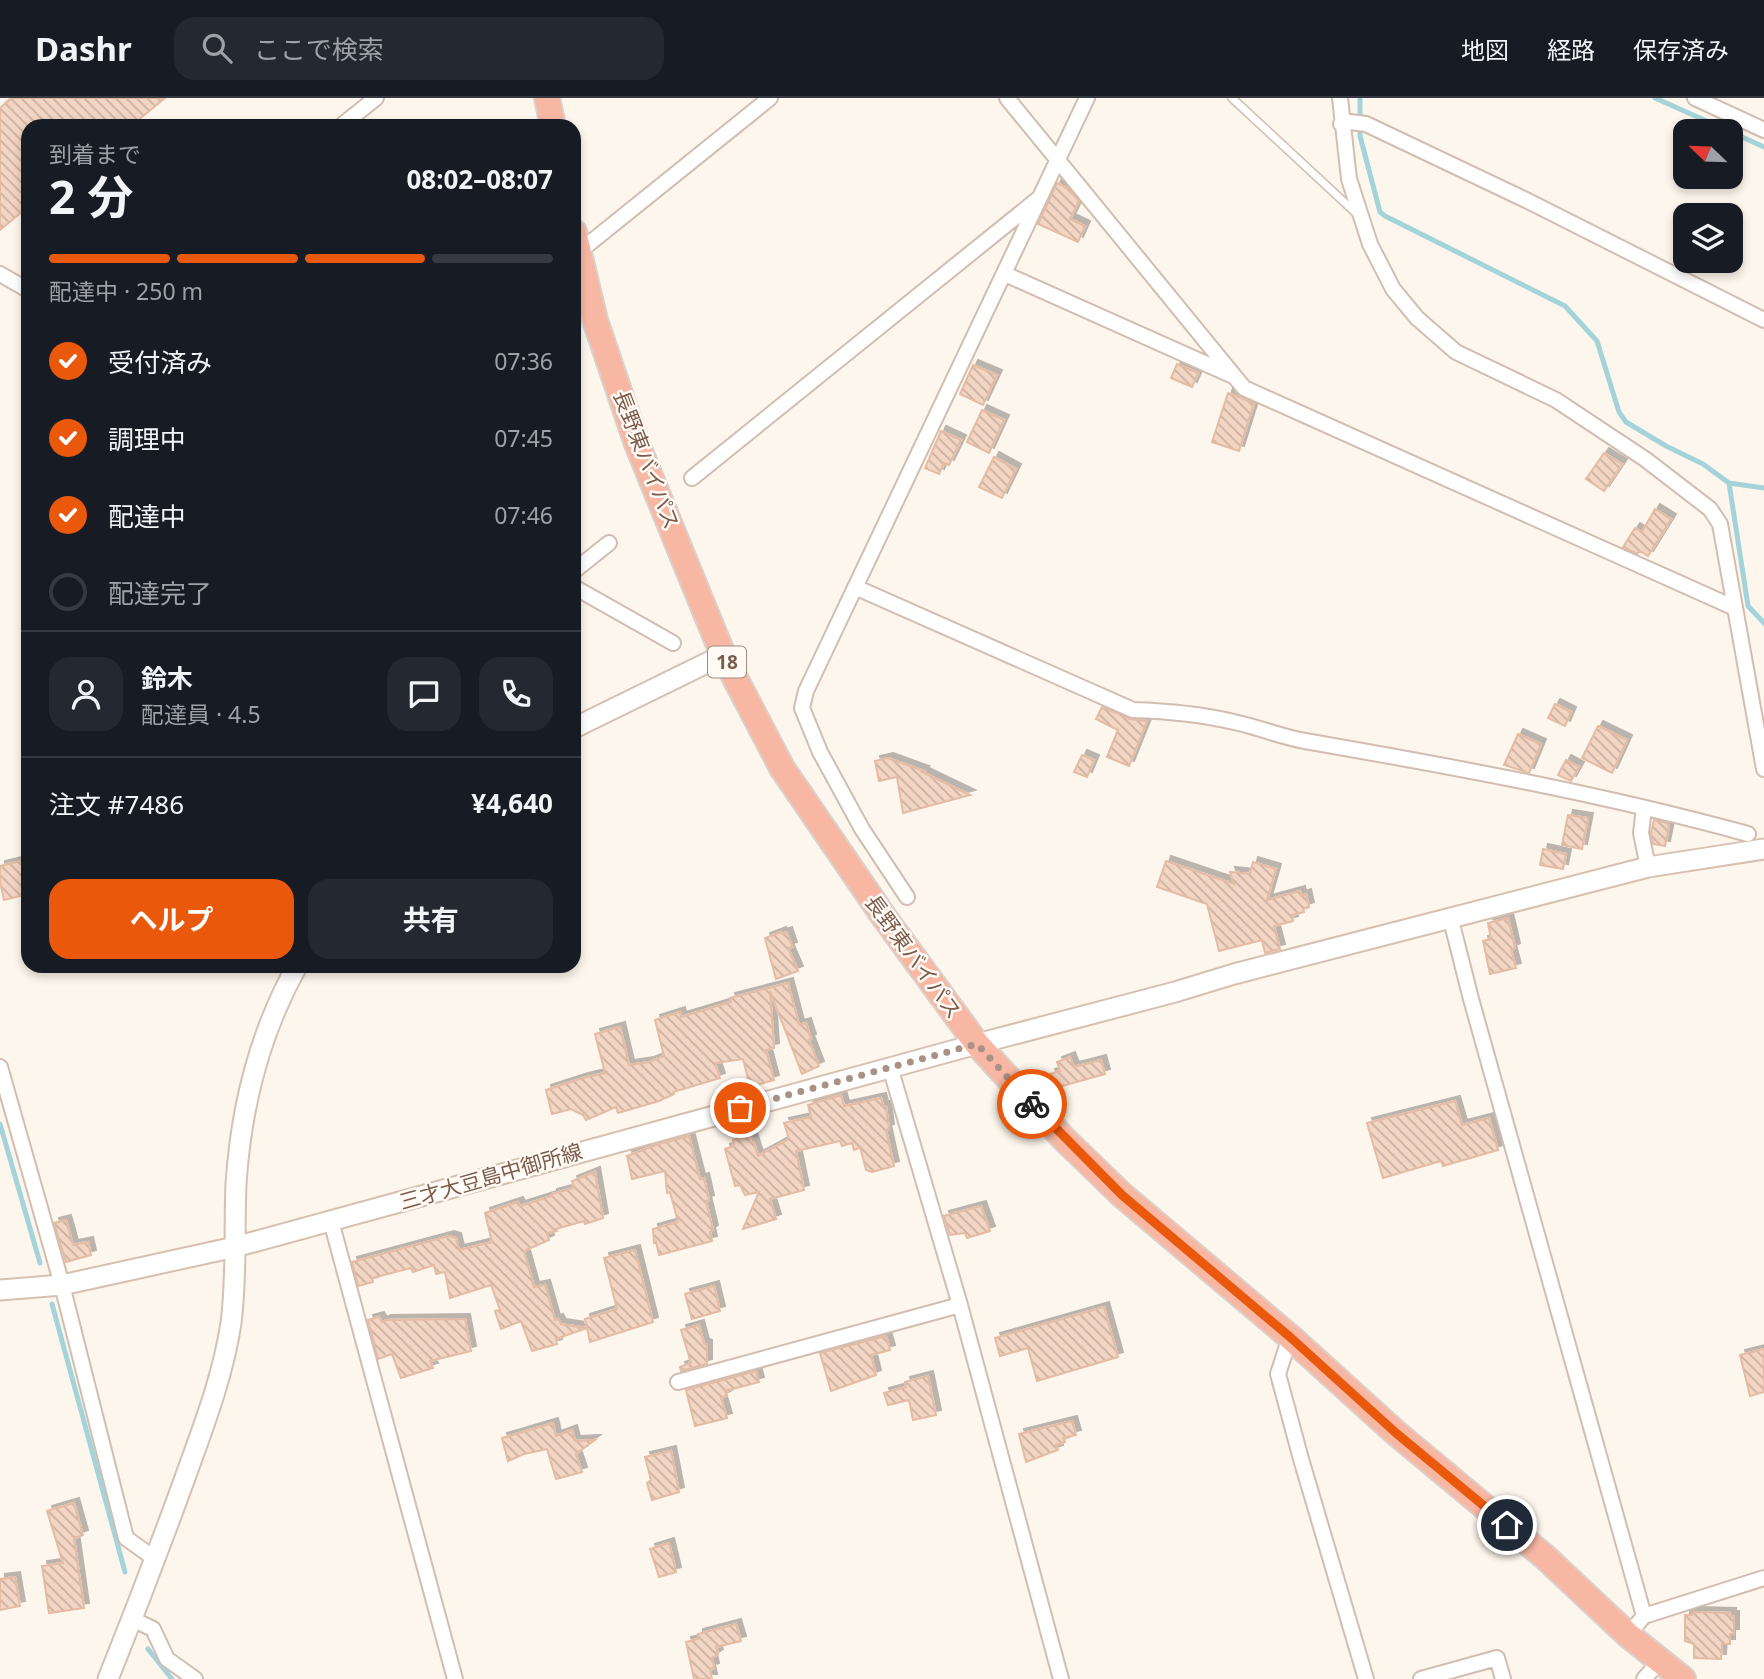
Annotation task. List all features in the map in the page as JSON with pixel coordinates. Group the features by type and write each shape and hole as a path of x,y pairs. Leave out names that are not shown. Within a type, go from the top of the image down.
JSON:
{"highway":[{"path":"547,98 552,119"},
{"name":"長野東バイパス","path":"581,269 595,320 637,444 723,655 782,768 884,917 977,1044 1064,1139 1122,1195 1290,1337 1396,1433 1545,1557 1628,1635 1683,1679"}],"street":[{"path":"350,119 376,98"},
{"path":"581,242 770,98"},
{"path":"1007,98 1244,388 1735,608"},
{"path":"906,897 862,829 820,752 802,708 806,691 1087,98"},
{"path":"1340,98 1346,123 1349,179 1370,244 1393,289 1417,318 1456,352 1556,400 1645,458 1710,509 1720,524 1764,769"},
{"path":"1695,98 1764,130"},
{"path":"1346,123 1366,124 1764,320"},
{"path":"692,478 1042,196"},
{"path":"0,274 21,286"},
{"path":"1005,274 1234,376"},
{"path":"581,565 608,543"},
{"path":"855,587 1133,710 1182,712 1236,722 1282,737 1430,763 1644,808 1748,834"},
{"path":"581,591 673,643"},
{"path":"581,725 723,655"},
{"path":"1644,808 1641,833 1648,867"},
{"name":"三才大豆島中御所線","path":"0,1290 58,1285 235,1247 1234,974 1648,867 1764,849"},
{"path":"1451,919 1644,1616"},
{"path":"108,1679 216,1392 231,1322 236,1185 243,1112 262,1042 293,973"},
{"path":"0,1067 126,1538 155,1559"},
{"path":"890,1068 960,1305 1061,1679"},
{"path":"331,1221 455,1679"},
{"path":"678,1382 960,1305"},
{"path":"1290,1337 1278,1374 1366,1679"},
{"path":"1628,1635 1644,1616 1764,1578"},
{"path":"132,1619 153,1629 167,1659 195,1679"},
{"path":"1420,1679 1497,1658 1503,1679"},
{"path":"1644,1679 1661,1660"}],"lane":[{"path":"1232,98 1361,217"}],"building":[{"path":"12,98 165,98 140,119 21,119 21,213 0,230 0,108"},
{"path":"1057,183 1069,189 1079,201 1070,219 1085,226 1078,242 1038,224"},
{"path":"1177,364 1198,373 1192,387 1171,378"},
{"path":"973,365 997,375 983,405 960,394"},
{"path":"1228,393 1254,403 1239,451 1212,442"},
{"path":"982,410 1004,420 989,453 967,442"},
{"path":"941,431 961,440 949,465 944,463 939,474 925,468"},
{"path":"1604,453 1622,464 1604,491 1586,479"},
{"path":"994,457 1016,469 1002,498 979,487"},
{"path":"1655,509 1671,519 1648,556 1623,547 1635,528 1642,532"},
{"path":"1555,704 1571,712 1565,726 1548,718"},
{"path":"1102,707 1130,719 1147,721 1129,766 1107,757 1118,730 1096,719"},
{"path":"1598,726 1627,740 1612,773 1582,758"},
{"path":"1518,734 1541,744 1529,773 1504,765"},
{"path":"1082,755 1094,760 1087,777 1074,772"},
{"path":"888,758 924,771 922,772 970,795 903,813 897,777 879,781 875,761"},
{"path":"1566,760 1579,767 1571,781 1558,775"},
{"path":"1568,815 1588,818 1582,849 1562,845"},
{"path":"1654,820 1669,826 1665,846 1653,844 1651,833"},
{"path":"1543,849 1566,854 1563,869 1540,865"},
{"path":"21,861 21,896 4,900 0,866"},
{"path":"1166,861 1234,884 1230,872 1250,874 1253,862 1276,869 1267,900 1300,891 1301,896 1306,894 1309,907 1303,909 1304,912 1292,915 1293,921 1274,926 1280,949 1265,953 1262,940 1219,951 1207,904 1157,887"},
{"path":"1508,918 1515,948 1511,950 1516,968 1490,974 1483,941 1491,939 1488,923"},
{"path":"787,932 792,947 788,948 798,971 776,979 765,938"},
{"path":"788,983 799,1025 806,1023 819,1066 802,1074 770,991 774,1048 766,1050 774,1080 750,1087 743,1059 715,1063 720,1078 673,1092 674,1094 659,1101 618,1113 616,1107 586,1120 583,1115 571,1109 552,1114 546,1090 605,1073 595,1034 620,1027 629,1065 649,1062 664,1056 655,1020 680,1012 681,1017 731,1002 730,998"},
{"path":"1070,1057 1074,1067 1101,1060 1105,1074 1055,1088 1050,1074 1060,1071 1057,1062"},
{"path":"841,1095 844,1106 881,1098 883,1106 886,1106 889,1129 886,1130 894,1166 872,1172 866,1170 860,1147 854,1150 852,1143 842,1146 840,1141 796,1151 804,1190 770,1199 776,1219 743,1229 759,1192 745,1195 740,1185 735,1186 725,1149 734,1146 733,1140 751,1134 758,1156 789,1139 784,1123 811,1117 808,1105"},
{"path":"1455,1101 1462,1125 1489,1118 1498,1150 1443,1166 1441,1161 1383,1178 1367,1123"},
{"path":"689,1136 700,1179 704,1178 709,1200 706,1201 713,1230 710,1232 712,1241 659,1255 656,1242 654,1243 653,1229 678,1222 670,1192 667,1193 665,1171 632,1179 627,1156"},
{"path":"595,1172 603,1218 556,1229 557,1231 547,1233 549,1240 524,1251 534,1287 545,1285 555,1320 558,1319 561,1324 587,1328 556,1339 557,1344 532,1351 521,1321 501,1329 495,1311 500,1310 491,1285 450,1298 445,1272 436,1274 434,1265 413,1272 411,1268 372,1278 373,1282 358,1286 352,1262 449,1236 456,1238 459,1250 492,1242 485,1213 518,1202 520,1206 574,1188 572,1181"},
{"path":"981,1206 990,1231 967,1238 965,1233 950,1235 944,1216"},
{"path":"66,1220 73,1245 88,1242 91,1255 66,1262 54,1223"},
{"path":"635,1250 653,1322 590,1342 585,1319 617,1309 604,1258"},
{"path":"714,1286 720,1311 692,1319 685,1294"},
{"path":"1104,1307 1118,1357 1037,1381 1028,1348 1000,1356 995,1338"},
{"path":"379,1317 382,1322 465,1319 471,1351 430,1361 433,1368 401,1378 392,1354 378,1359 368,1320"},
{"path":"699,1325 704,1344 707,1345 707,1364 681,1371 680,1367 691,1363 681,1330"},
{"path":"886,1336 890,1350 871,1355 876,1375 831,1391 820,1353"},
{"path":"1764,1349 1764,1392 1750,1396 1740,1355"},
{"path":"756,1371 759,1382 725,1391 727,1395 721,1398 727,1418 695,1426 686,1390"},
{"path":"928,1376 936,1415 913,1420 909,1400 888,1405 884,1393 906,1387 905,1382"},
{"path":"1072,1421 1076,1435 1063,1438 1065,1442 1056,1445 1058,1450 1026,1462 1019,1434"},
{"path":"553,1423 556,1436 572,1430 575,1441 595,1440 576,1454 582,1472 556,1479 547,1449 508,1461 502,1438"},
{"path":"671,1451 679,1492 652,1500 647,1483 651,1480 645,1457"},
{"path":"74,1503 83,1535 74,1538 84,1608 49,1613 42,1566 63,1563 47,1511"},
{"path":"669,1543 676,1572 659,1577 650,1549"},
{"path":"15,1577 20,1606 0,1610 0,1579"},
{"path":"1692,1612 1731,1613 1731,1616 1734,1616 1734,1634 1730,1634 1730,1644 1722,1644 1721,1659 1694,1658 1694,1644 1685,1641 1685,1615 1692,1615"},
{"path":"736,1624 741,1641 716,1647 718,1654 712,1658 714,1668 710,1669 712,1679 694,1679 686,1642 698,1639 698,1634"}],"waterway":[{"path":"1360,98 1360,136 1380,212 1565,306 1597,341 1619,412 1626,422 1703,464 1729,483 1748,606 1764,623"},
{"path":"1655,98 1702,119"},
{"path":"1743,137 1764,147"},
{"path":"1729,483 1764,488"},
{"path":"0,1124 40,1263"},
{"path":"52,1304 125,1572"},
{"path":"148,1649 172,1679"}],"way so far":[{"path":"740,1108 977,1044 1032,1104"}],"route":[{"path":"1032,1104 1122,1195 1290,1337 1396,1433 1507,1525"}]}
